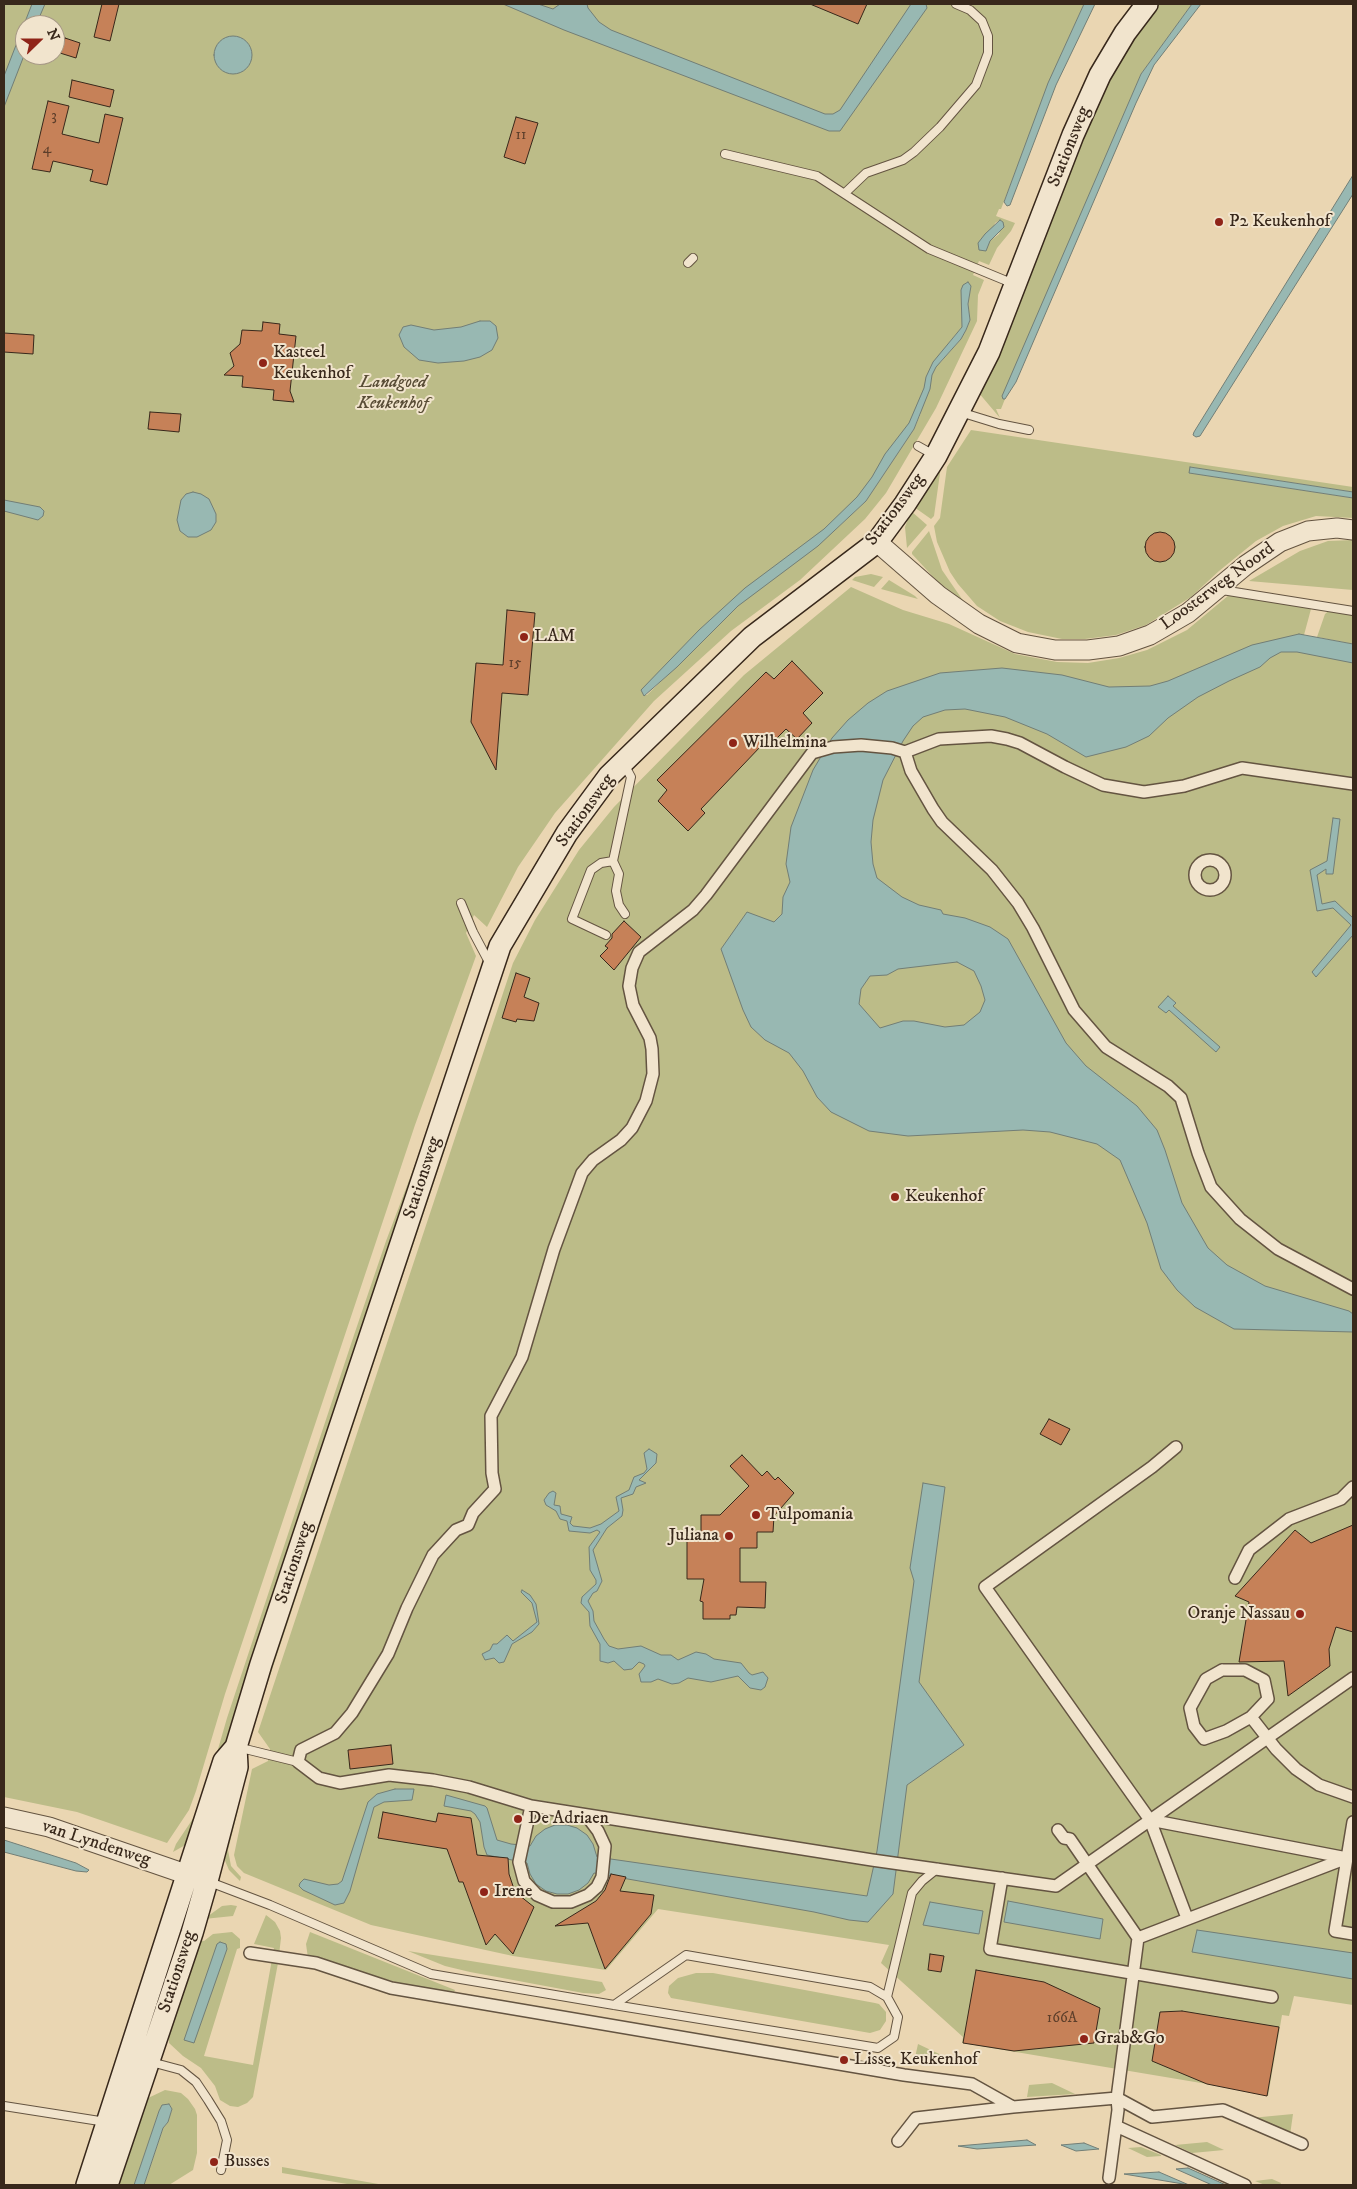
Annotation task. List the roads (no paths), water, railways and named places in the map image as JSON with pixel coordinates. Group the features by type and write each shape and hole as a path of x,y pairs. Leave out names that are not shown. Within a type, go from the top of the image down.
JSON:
{"main road":[{"name":"Stationsweg","path":"86,2185 116,2125 237,1766 236,1747 261,1664 500,946 567,833 610,776 752,637 877,542 906,504 927,451 959,412 990,352 1072,135 1100,75 1125,34 1147,4"},
{"name":"Stationsweg","path":"107,2185 116,2125"}],"street":[{"name":"Loosterweg Noord","path":"877,542 938,595 979,624 1017,643 1055,650 1088,650 1119,646 1150,635 1188,613 1246,565 1280,542 1308,531 1337,528 1353,530"},
{"path":"1353,784 1242,768 1184,786 1144,792 1103,785 1007,738 990,736 939,738 903,752 892,748 861,745 820,750 812,753 729,866 693,910 639,952 632,968 629,986 633,1006 650,1038 652,1049 653,1074 646,1102 632,1128 621,1140 594,1160 582,1173 554,1249 522,1358 491,1416 492,1473 495,1490 473,1513 468,1525 456,1530 433,1555 406,1608 388,1654 352,1713 335,1733 302,1750 298,1762 319,1778 340,1783 389,1775 424,1779 469,1787 532,1806 872,1860 1056,1886 1353,1678"},
{"path":"903,752 918,787 937,816 992,870 1018,903 1036,934 1074,1010 1106,1047 1168,1086 1181,1098 1211,1187 1240,1219 1278,1249 1353,1289"},
{"path":"1176,1448 985,1587 1150,1820 1187,1918"},
{"path":"1235,1578 1249,1550 1289,1519 1351,1495"},
{"path":"1222,1670 1245,1670 1264,1680 1268,1699 1251,1717 1226,1731 1204,1739 1194,1726 1190,1708 1206,1679 1222,1670"},
{"path":"1251,1717 1286,1760 1307,1778 1332,1791 1353,1797"},
{"path":"532,1806 519,1862 524,1881 536,1895 553,1902 571,1902 588,1895 597,1888 602,1877 606,1854 603,1838 586,1815"},
{"name":"van Lyndenweg","path":"4,1818 49,1827 198,1878"},
{"path":"1150,1820 1350,1858"},
{"path":"1353,1822 1350,1858 1335,1931 1353,1934"},
{"path":"1058,1830 1064,1838 1070,1839 1088,1863 1138,1938 1117,2098 1118,2110 1109,2178"},
{"path":"1138,1938 1350,1858"},
{"path":"1002,1878 990,1949 1272,1997"},
{"path":"250,1953 316,1964 391,1988 904,2075 972,2084 1013,2106"},
{"path":"898,2141 916,2118 1013,2106 1117,2098 1152,2117 1223,2110 1302,2144"},
{"path":"1116,2126 1245,2185"}],"lane":[{"path":"845,193 866,173 902,160 914,152 976,85 988,53 988,36 982,21 970,10 956,4"},
{"path":"725,154 816,176 929,249 1016,285"},
{"path":"959,412 999,424 1029,430"},
{"path":"1218,589 1236,590 1353,611"},
{"path":"623,762 631,777 612,861 619,874 616,891 619,905 625,914"},
{"path":"606,935 572,920 591,870 601,863 612,861"},
{"path":"461,903 473,932 492,967"},
{"path":"236,1747 298,1762"},
{"path":"887,1997 912,1893 922,1881 938,1868"},
{"path":"198,1878 263,1902 431,1974 614,2005 878,2048 894,2037 898,2017 887,1997 870,1987 686,1955 614,2005"},
{"path":"138,2058 181,2070 196,2082 221,2121 227,2140 222,2170"},
{"path":"4,2106 116,2125"}],"water":[{"path":"32,4 45,4 40,15 28,15"},
{"path":"503,4 538,4 553,9 560,4 587,4 599,22 611,30 825,114 833,114 840,110 911,4 926,4 927,8 840,131 829,131 564,30"},
{"path":"1084,4 1095,4 1056,85 1010,205 1007,206 1004,202 1048,83"},
{"path":"1192,4 1201,4 1154,65 1016,382 1005,399 1003,399 1002,396 1141,74"},
{"path":"233,36 246,42 252,55 246,68 233,74 220,68 214,55 220,42"},
{"path":"15,48 15,65 20,65 4,107 4,76"},
{"path":"1353,175 1353,194 1200,436 1196,437 1193,435 1194,432"},
{"path":"1000,220 1003,222 1004,227 990,241 986,251 979,250 978,243"},
{"path":"968,282 971,286 968,304 970,320 966,330 961,339 936,367 932,375 930,389 914,429 866,501 818,546 738,606 677,667 644,696 641,690 699,630 745,588 824,529 857,497 872,477 885,454 909,423 933,362 962,327 961,290 963,285"},
{"path":"480,321 490,321 496,326 498,338 492,350 480,357 464,361 438,363 419,360 404,347 399,335 403,327 411,325 434,330 461,327"},
{"path":"1190,467 1353,492 1353,498 1189,473"},
{"path":"193,492 209,499 216,514 216,522 211,530 197,537 188,537 180,531 177,520 181,500 186,494"},
{"path":"4,500 40,507 44,511 43,516 38,520 4,511"},
{"path":"1299,634 1353,644 1353,663 1297,652 1281,652 1270,658 1260,667 1198,697 1168,718 1149,736 1126,747 1086,757 1047,734 1005,717 965,709 945,710 923,717 913,726 903,741 883,780 873,820 871,842 873,864 877,878 902,897 919,905 941,910 943,914 965,918 990,927 1008,939 1066,1043 1086,1066 1137,1106 1157,1130 1182,1203 1208,1248 1227,1265 1265,1286 1349,1311 1353,1314 1353,1332 1234,1329 1195,1307 1177,1290 1161,1269 1147,1223 1120,1160 1097,1144 1050,1132 1023,1130 908,1136 869,1131 831,1112 817,1097 803,1071 789,1053 765,1040 751,1027 721,949 747,912 774,922 782,914 783,897 790,882 786,864 791,827 813,770 832,738 848,720 868,703 887,691 940,673 1002,668 1062,675 1109,687 1150,686 1168,681 1252,645","holes":["957,962 974,971 985,1000 980,1012 964,1025 945,1027 914,1021 903,1021 880,1028 859,1004 861,989 870,976 887,975 898,969"]},
{"path":"1333,818 1340,819 1333,874 1326,874 1326,869 1317,875 1322,904 1335,901 1353,918 1353,935 1316,977 1312,972 1351,925 1333,908 1317,911 1310,870 1327,861"},
{"path":"1168,996 1176,1003 1173,1006 1220,1047 1216,1052 1169,1010 1166,1013 1158,1007"},
{"path":"649,1449 657,1454 656,1463 639,1480 646,1483 636,1487 633,1494 621,1498 622,1516 607,1528 593,1550 602,1581 597,1591 593,1593 588,1601 593,1611 594,1621 609,1646 618,1649 641,1646 661,1655 671,1655 678,1660 696,1652 706,1654 714,1659 741,1663 752,1675 763,1672 768,1678 765,1687 761,1690 750,1688 738,1676 711,1682 688,1678 679,1683 672,1684 658,1679 651,1682 641,1682 639,1674 645,1666 644,1664 639,1662 632,1669 624,1670 614,1661 608,1663 600,1661 600,1644 590,1626 589,1612 581,1603 582,1597 596,1584 596,1580 590,1570 589,1547 600,1532 597,1530 590,1533 569,1531 567,1521 560,1519 556,1511 546,1505 544,1500 549,1493 553,1491 556,1493 554,1505 560,1506 561,1514 572,1517 570,1523 573,1526 590,1528 601,1524 619,1511 616,1497 629,1490 634,1477 644,1473 647,1469 644,1453"},
{"path":"923,1483 945,1487 919,1682 964,1745 907,1785 893,1894 868,1922 594,1873 588,1883 579,1890 568,1894 546,1891 536,1884 530,1874 527,1863 487,1855 480,1822 475,1814 471,1811 444,1806 446,1795 485,1806 497,1840 511,1844 530,1846 536,1836 545,1829 555,1825 567,1825 577,1828 587,1835 593,1844 597,1857 867,1896 877,1851 914,1581 910,1568"},
{"path":"522,1590 530,1595 536,1604 539,1624 532,1632 512,1644 504,1662 499,1663 494,1658 485,1660 482,1654 490,1650 493,1644 497,1644 507,1635 513,1641 537,1622 532,1603 521,1592"},
{"path":"395,1789 414,1789 412,1800 384,1802 374,1807 350,1891 344,1903 335,1905 303,1890 299,1886 304,1879 329,1885 338,1884 342,1881 368,1802 377,1794"},
{"path":"4,1840 76,1863 89,1870 87,1872 76,1871 4,1852"},
{"path":"1008,1901 1103,1919 1100,1939 1004,1922"},
{"path":"930,1902 983,1911 979,1934 923,1925"},
{"path":"1197,1930 1353,1953 1353,1979 1192,1952"},
{"path":"220,1942 226,1944 227,1949 194,2043 184,2040 217,1944"},
{"path":"169,2104 172,2109 168,2122 163,2128 144,2185 134,2185 159,2111 162,2105"},
{"path":"1027,2140 1036,2145 977,2149 958,2146"},
{"path":"1084,2143 1099,2149 1076,2151 1061,2145"},
{"path":"1188,2168 1226,2185 1212,2185 1176,2169"},
{"path":"1159,2172 1189,2185 1124,2174"}],"place":[{"name":"P2 Keukenhof","path":"1219,222"},
{"name":"Kasteel Keukenhof","path":"263,363"},
{"name":"LAM","path":"524,637"},
{"name":"Wilhelmina","path":"733,743"},
{"name":"Keukenhof","path":"895,1197"},
{"name":"Tulpomania","path":"756,1515"},
{"name":"Juliana","path":"729,1536"},
{"name":"Oranje Nassau","path":"1300,1614"},
{"name":"De Adriaen","path":"518,1819"},
{"name":"Irene","path":"484,1892"},
{"name":"Grab&Go","path":"1084,2039"},
{"name":"Lisse, Keukenhof","path":"844,2060"},
{"name":"Busses","path":"214,2162"}],"park label":[{"name":"Landgoed Keukenhof","path":"393,393"}]}
